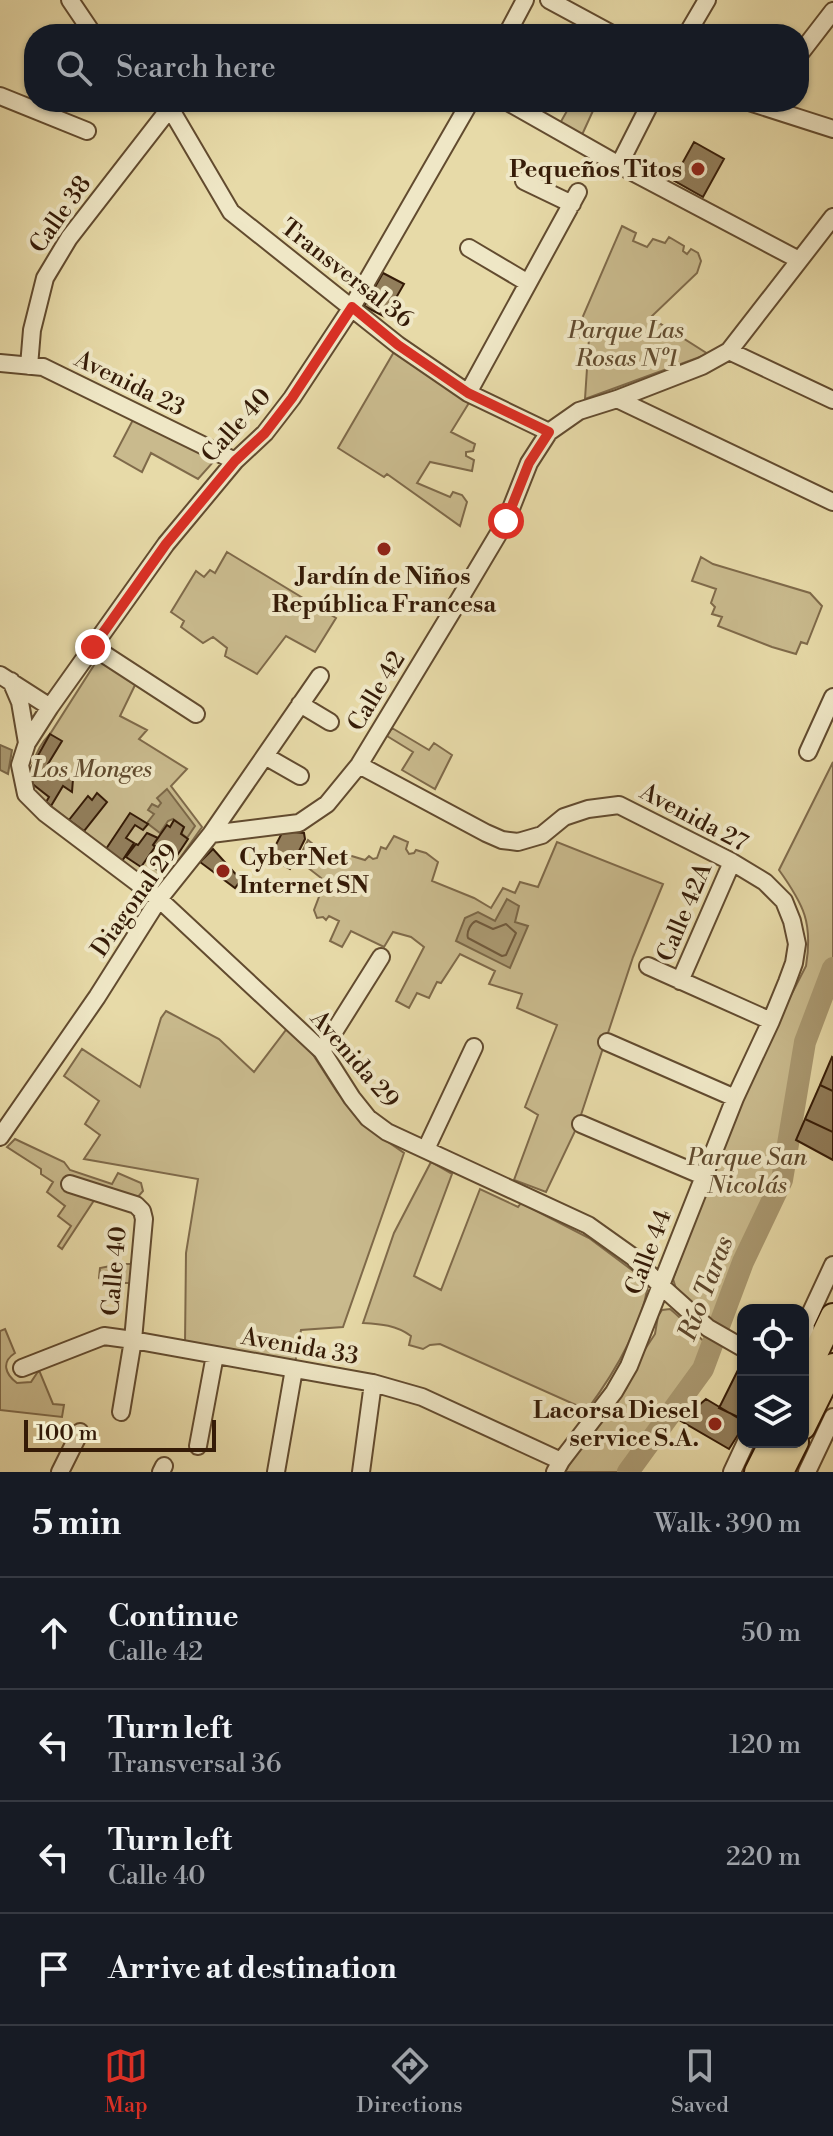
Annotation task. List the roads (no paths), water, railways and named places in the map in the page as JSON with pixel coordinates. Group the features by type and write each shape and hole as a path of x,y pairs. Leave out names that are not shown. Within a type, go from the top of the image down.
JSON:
{"highway":[{"path":"818,1394 833,1316"},
{"path":"809,1414 833,1366"},
{"path":"757,1472 769,1448"},
{"path":"781,1472 793,1448"}],"street":[{"path":"70,0 86,24"},
{"path":"512,24 525,0"},
{"path":"549,0 593,24"},
{"path":"693,24 707,0"},
{"path":"809,42 833,11"},
{"path":"0,96 24,106"},
{"path":"40,112 87,131"},
{"name":"Calle 38","path":"29,366 32,330 45,278 69,238 162,112"},
{"name":"Transversal 36","path":"171,112 231,212 398,345 468,393 549,432"},
{"name":"Calle 40","path":"20,765 27,743 50,707 166,544 235,461 265,433 352,307 464,112"},
{"path":"526,112 799,260"},
{"path":"619,165 646,112"},
{"path":"783,112 833,129"},
{"path":"468,393 575,198 524,181"},
{"path":"549,432 579,411 702,366 729,351 833,217"},
{"path":"469,248 528,283"},
{"path":"729,351 832,396"},
{"name":"Avenida 23","path":"0,363 43,367 235,461"},
{"path":"617,399 833,502"},
{"name":"Calle 42","path":"359,765 506,521 529,463 549,432"},
{"path":"93,647 196,714"},
{"path":"211,834 320,676"},
{"path":"5,678 50,707"},
{"path":"5,678 20,702 27,743"},
{"path":"808,752 833,697"},
{"path":"300,704 330,722"},
{"path":"265,756 300,776"},
{"name":"Avenida 29","path":"20,765 26,794 45,813 159,899 322,1051 368,1118 387,1132 588,1225 633,1257 660,1285 716,1332 737,1344"},
{"name":"Diagonal 29","path":"0,1137 97,997 159,899 211,834 299,823 327,804 359,765"},
{"name":"Avenida 27","path":"359,765 502,840 518,842 542,835 564,817 588,809 619,805 732,862 765,882 784,901"},
{"name":"Calle 42A","path":"680,981 732,862"},
{"name":"Calle 44","path":"558,1466 614,1392 640,1340 735,1098 771,1021 794,963 797,944 784,901"},
{"path":"322,1051 381,957"},
{"path":"648,966 771,1021"},
{"path":"607,1042 735,1098"},
{"path":"426,1149 474,1047"},
{"path":"581,1124 703,1176"},
{"name":"Calle 40","path":"70,1184 136,1205 144,1219 133,1340 121,1412"},
{"path":"809,1315 833,1265"},
{"name":"Avenida 33","path":"22,1368 104,1336 373,1383 422,1397 558,1466"},
{"path":"198,1446 215,1355"},
{"path":"276,1472 294,1369"},
{"path":"361,1472 373,1383"},
{"path":"807,1472 833,1417"},
{"path":"60,1472 80,1432"},
{"path":"732,1472 743,1448"}],"water":[{"path":"0,745 12,750 8,774 0,770"},
{"path":"167,789 195,826 187,838 181,833 184,827 173,819 160,833 147,823 154,814 148,810 152,804 158,807 161,803 157,798"},
{"path":"507,899 519,906 515,922 528,926 510,968 456,941 465,918 478,912 495,921"}],"waterway":[{"name":"Río Taras","path":"628,1472 703,1369 743,1262 782,1180 805,1042 833,968"}],"place":[{"name":"Pequeños Titos","path":"698,169"},
{"name":"Jardín de Niños República Francesa","path":"384,549"},
{"name":"CyberNet Internet SN","path":"223,871"},
{"name":"Lacorsa Diesel service S.A.","path":"715,1424"}],"park label":[{"name":"Parque Las Rosas Nº1","path":"626,344"},
{"name":"Los Monges","path":"92,769"},
{"name":"Parque San Nicolás","path":"747,1171"}]}
